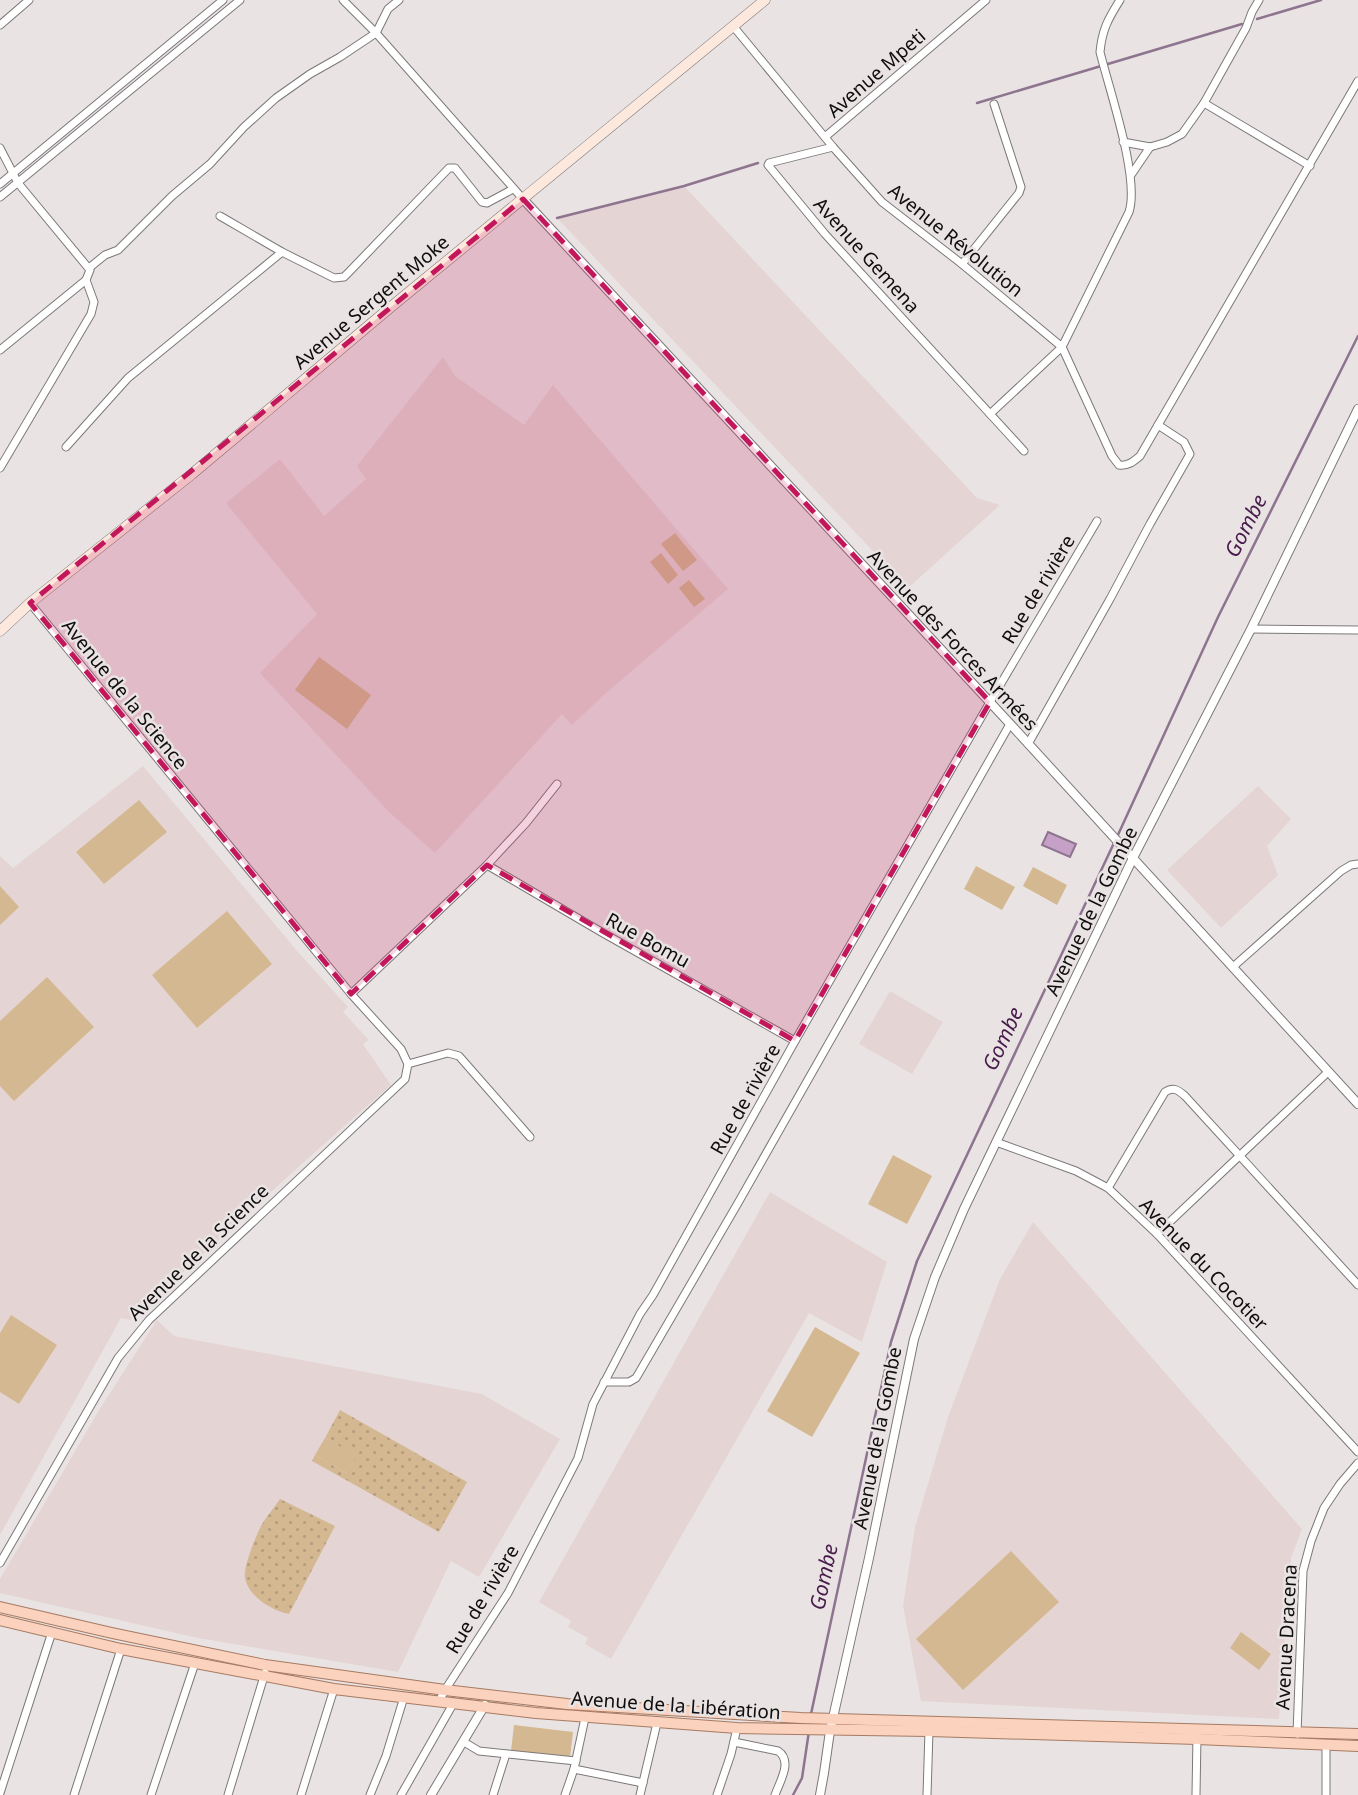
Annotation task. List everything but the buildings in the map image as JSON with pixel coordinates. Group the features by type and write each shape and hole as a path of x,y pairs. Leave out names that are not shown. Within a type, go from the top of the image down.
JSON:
{"main road":[{"name":"Avenue Sergent Moke","path":"0,631 30,603 192,474 765,0"},
{"name":"Avenue de la Libération","path":"0,1607 334,1689 585,1718 795,1730 826,1725 1296,1737 1358,1734"},
{"name":"Avenue de la Libération","path":"0,1620 121,1649 195,1663 568,1704 801,1718 826,1725 929,1731 1197,1734"},
{"name":"Avenue de la Libération","path":"1296,1737 1326,1745 1358,1746"}],"street":[{"path":"0,25 29,0"},
{"path":"0,184 223,0"},
{"path":"0,197 240,0"},
{"path":"344,0 523,199"},
{"path":"89,268 105,255 118,250 276,98 376,33 388,9 399,0"},
{"path":"990,414 1062,347 1126,222 1132,204 1123,142 1100,52 1102,34 1121,0"},
{"path":"1123,142 1150,147 1181,134 1204,103 1247,28 1259,0"},
{"name":"Avenue Mpeti","path":"825,137 980,2"},
{"name":"Avenue Révolution","path":"733,26 882,202 1062,347 1112,456 1119,465 1125,466 1140,456 1158,425"},
{"path":"1028,744 1190,454 1184,442 1158,425 1358,81"},
{"path":"1204,103 1310,166"},
{"path":"962,264 1021,187 994,104"},
{"name":"Avenue Gemena","path":"833,147 768,165 825,234 1024,452"},
{"path":"1130,176 1150,147"},
{"path":"0,148 18,183 89,268 90,274 0,351"},
{"path":"220,216 282,252 339,279 349,272 449,167 455,168 482,202 487,203 513,189"},
{"name":"Avenue des Forces Armées","path":"523,199 694,381 1358,1104"},
{"path":"66,447 128,378 282,252"},
{"path":"0,468 91,314 94,302 86,280"},
{"name":"Avenue de la Gombe","path":"820,1795 824,1773 826,1725 883,1495 914,1339 935,1277 964,1209 1133,858 1251,629 1358,409"},
{"name":"Rue de rivière","path":"439,1701 508,1593 578,1458 593,1404 640,1314 990,702 1097,521"},
{"name":"Avenue de la Science","path":"0,1563 118,1358 132,1339 404,1079 408,1064 401,1049 351,994 30,603"},
{"path":"1251,629 1358,630"},
{"path":"604,1382 629,1382 636,1377 1010,724"},
{"path":"351,994 487,865 526,824 557,784"},
{"path":"1233,967 1341,871 1358,864"},
{"name":"Rue Bomu","path":"487,865 795,1041"},
{"path":"408,1064 448,1053 459,1055 530,1137"},
{"path":"1157,1234 1328,1072"},
{"path":"1108,1188 1165,1092 1170,1089 1179,1091 1358,1284"},
{"name":"Avenue du Cocotier","path":"996,1142 1076,1171 1108,1188 1157,1234 1358,1452"},
{"name":"Avenue Dracena","path":"1296,1737 1303,1571 1324,1508 1358,1462"},
{"path":"0,1793 52,1632"},
{"path":"74,1795 121,1649"},
{"path":"151,1795 195,1663"},
{"path":"228,1795 265,1670"},
{"path":"301,1795 334,1689"},
{"path":"431,1795 489,1696"},
{"path":"370,1795 386,1756 404,1698"},
{"path":"401,1795 453,1704"},
{"path":"565,1795 575,1765 585,1718"},
{"path":"640,1795 657,1723"},
{"path":"717,1795 737,1728"},
{"path":"928,1795 929,1731"},
{"path":"1196,1795 1197,1734"},
{"path":"464,1742 479,1751 575,1765 643,1783"},
{"path":"734,1742 782,1754 785,1758 784,1771 775,1795"},
{"path":"1326,1745 1326,1795"},
{"path":"493,1795 506,1754"}],"highlighted area":[{"path":"523,199 990,702 795,1041 487,865 351,994 30,603"}],"shaded area":[{"path":"684,186 977,498 1000,505 908,588 557,218"},
{"path":"443,357 455,376 524,425 553,385 728,589 572,725 562,714 435,853 389,812 260,673 317,614 226,503 280,459 324,516 366,479 357,466"},
{"path":"675,533 697,560 683,571 661,544"},
{"path":"661,553 678,575 668,584 650,562"},
{"path":"689,580 705,599 694,607 679,588"},
{"path":"319,657 371,695 347,729 295,690"},
{"path":"143,766 298,952 348,1007 343,1012 369,1040 363,1044 391,1085 131,1320 121,1318 0,1535 0,856 13,868"},
{"path":"1258,786 1291,819 1267,846 1278,875 1221,928 1167,870"},
{"path":"139,800 167,832 104,884 76,852"},
{"path":"1048,832 1076,844 1070,857 1042,845"},
{"path":"976,866 1015,887 1002,910 964,889"},
{"path":"1033,867 1067,885 1057,905 1023,886"},
{"path":"0,886 19,907 0,925"},
{"path":"227,911 272,964 197,1028 152,975"},
{"path":"47,977 94,1027 14,1101 0,1086 0,1021"},
{"path":"890,991 943,1022 912,1074 859,1044"},
{"path":"893,1155 932,1176 907,1224 868,1204"},
{"path":"770,1192 887,1262 862,1342 809,1313 611,1659 585,1644 588,1638 568,1627 571,1621 539,1602"},
{"path":"1033,1222 1302,1529 1291,1558 1279,1719 921,1701 903,1606 915,1527 948,1417 1000,1279"},
{"path":"11,1315 57,1345 19,1404 0,1392 0,1333"},
{"path":"157,1320 174,1336 482,1394 560,1439 479,1577 451,1561 398,1672 198,1638 0,1593 0,1579 101,1407"},
{"path":"815,1327 860,1353 812,1437 767,1411"},
{"path":"340,1410 467,1482 439,1532 312,1461 315,1455 346,1473 356,1457 325,1438"},
{"path":"325,1438 357,1456 346,1473 315,1455"},
{"path":"280,1499 335,1526 289,1614 262,1602 251,1591 245,1578 248,1559 259,1531"},
{"path":"1011,1551 1059,1602 963,1690 916,1639"},
{"path":"1241,1632 1271,1654 1259,1670 1230,1648"},
{"path":"514,1725 573,1732 570,1758 511,1751"}],"waterway":[{"path":"1257,19 1321,0"},
{"path":"977,103 1242,24"},
{"path":"557,218 684,186 758,163"},
{"name":"Gombe","path":"1117,837 1218,617 1358,336"},
{"name":"Gombe","path":"811,1714 891,1342 917,1261 1114,843"},
{"name":"Gombe","path":"793,1795 802,1778 809,1731"}]}
